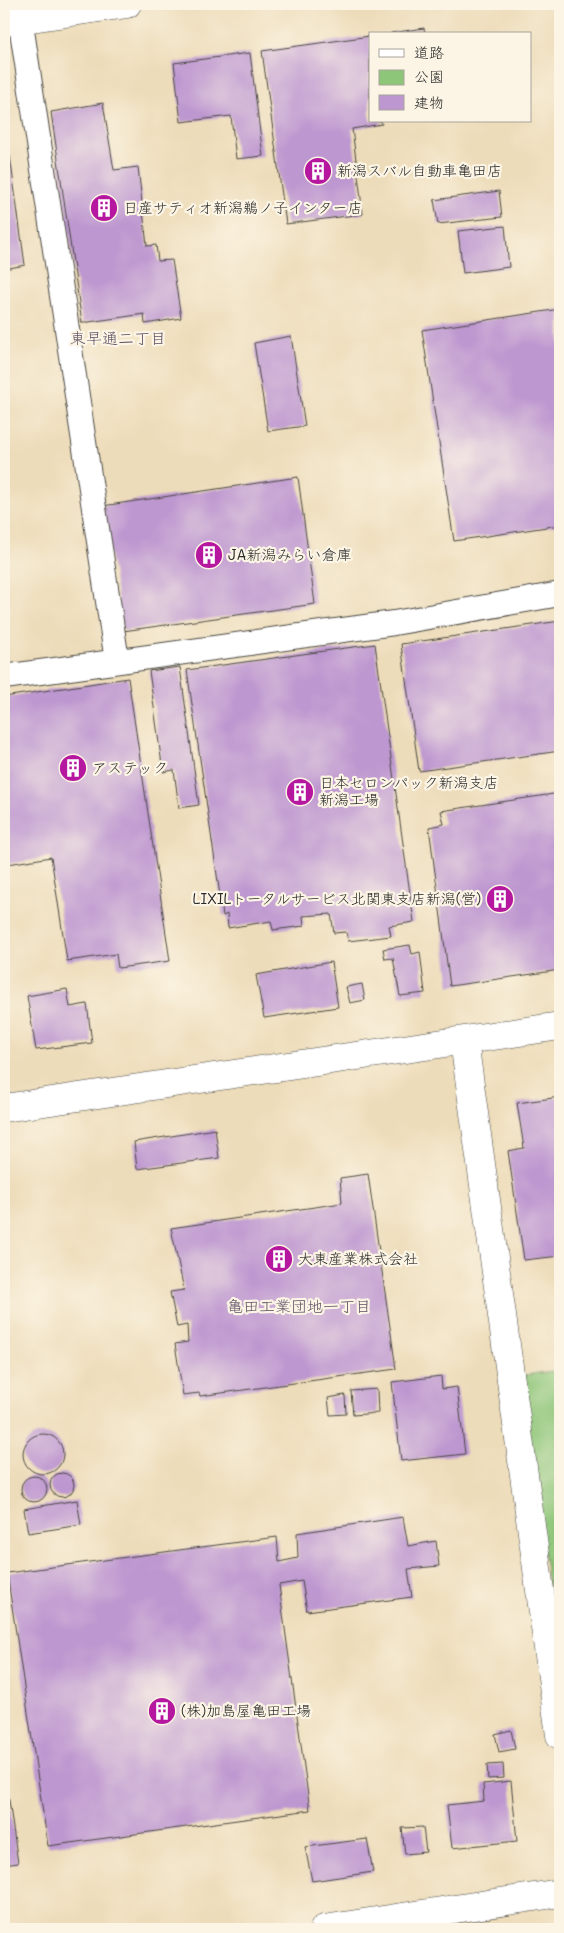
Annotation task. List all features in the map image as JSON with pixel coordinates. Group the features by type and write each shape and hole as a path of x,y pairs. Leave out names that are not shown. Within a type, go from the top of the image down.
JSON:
{"street":[{"path":"116,661 14,15 127,4"},
{"path":"4,677 394,623 560,594"},
{"path":"4,1108 560,1026"},
{"path":"464,1041 560,1735"},
{"path":"324,1929 560,1893"}],"green space":[{"path":"560,1370 560,1667 518,1376"}],"building":[{"path":"424,28 425,32 398,32"},
{"name":"新潟スバル自動車亀田店","path":"369,36 369,122 381,122 382,124 352,129 363,214 286,224 262,51"},
{"path":"250,53 263,156 236,159 231,116 181,122 174,63"},
{"name":"日産サティオ新潟鵜ノ子インター店","path":"103,103 114,170 138,167 147,246 156,245 158,261 172,260 181,318 145,324 144,314 82,323 51,112"},
{"path":"4,156 10,156 25,265 4,269"},
{"path":"499,191 502,217 438,224 434,200"},
{"path":"505,226 509,267 463,273 458,231"},
{"path":"560,309 560,525 454,541 422,330"},
{"path":"291,336 305,426 268,431 254,343"},
{"name":"JA新潟みらい倉庫","path":"298,477 315,604 123,631 102,506"},
{"path":"560,621 560,751 419,771 401,644"},
{"name":"日本セロンパック新潟支店 新潟工場","path":"375,644 414,922 389,926 391,936 348,941 346,932 334,933 331,914 303,916 304,926 273,930 271,921 228,928 227,914 223,916 187,670"},
{"path":"180,667 199,805 179,808 174,770 163,772 149,671"},
{"name":"アステック","path":"128,678 170,961 118,968 116,954 67,961 51,857 8,864 4,839 4,697"},
{"name":"LIXILトータルサービス北関東支店新潟(営)","path":"560,793 560,970 450,986 429,827 444,824 441,811"},
{"path":"410,945 412,954 420,952 425,993 400,996 393,958 385,959 383,949"},
{"path":"331,962 338,1007 264,1018 256,975"},
{"path":"362,984 365,1000 350,1003 346,987"},
{"path":"67,989 70,1007 87,1004 92,1043 36,1050 27,996"},
{"path":"560,1097 560,1256 524,1260 508,1151 524,1148 517,1103"},
{"path":"215,1129 219,1158 137,1169 134,1142"},
{"name":"大東産業株式会社","path":"368,1174 396,1369 200,1396 199,1393 183,1395 175,1344 188,1342 187,1325 177,1327 170,1292 184,1290 171,1228 342,1203 340,1178"},
{"path":"441,1376 442,1389 457,1387 465,1454 401,1461 392,1382"},
{"path":"377,1389 378,1413 353,1415 351,1391"},
{"path":"345,1395 346,1414 330,1415 328,1398"},
{"path":"43,1434 57,1440 63,1454 57,1468 43,1474 29,1468 23,1454 29,1440"},
{"path":"62,1473 71,1476 74,1485 71,1494 62,1497 53,1494 50,1485 53,1476"},
{"path":"34,1476 43,1480 47,1489 43,1498 34,1502 25,1498 21,1489 25,1480"},
{"path":"77,1500 81,1525 28,1533 24,1509"},
{"name":"(株)加島屋亀田工場","path":"403,1517 408,1546 436,1541 439,1566 408,1569 412,1597 307,1611 302,1581 279,1585 310,1810 48,1846 7,1573 277,1537 279,1562 298,1558 297,1533"},
{"path":"511,1730 515,1749 499,1752 495,1734"},
{"path":"503,1764 504,1778 488,1779 487,1765"},
{"path":"4,1765 18,1863 4,1865"},
{"path":"511,1781 517,1841 452,1848 447,1805 484,1801 483,1784"},
{"path":"423,1827 426,1852 405,1854 402,1828"},
{"path":"367,1839 373,1872 312,1881 305,1847"}],"place":[{"name":"新潟スバル自動車亀田店","path":"318,171"},
{"name":"日産サティオ新潟鵜ノ子インター店","path":"104,208"},
{"name":"JA新潟みらい倉庫","path":"209,555"},
{"name":"アステック","path":"73,768"},
{"name":"日本セロンパック新潟支店 新潟工場","path":"300,792"},
{"name":"LIXILトータルサービス北関東支店新潟(営)","path":"500,899"},
{"name":"大東産業株式会社","path":"279,1259"},
{"name":"(株)加島屋亀田工場","path":"162,1711"}],"district":[{"name":"東早通二丁目","path":"118,338"},
{"name":"亀田工業団地一丁目","path":"299,1306"}]}
